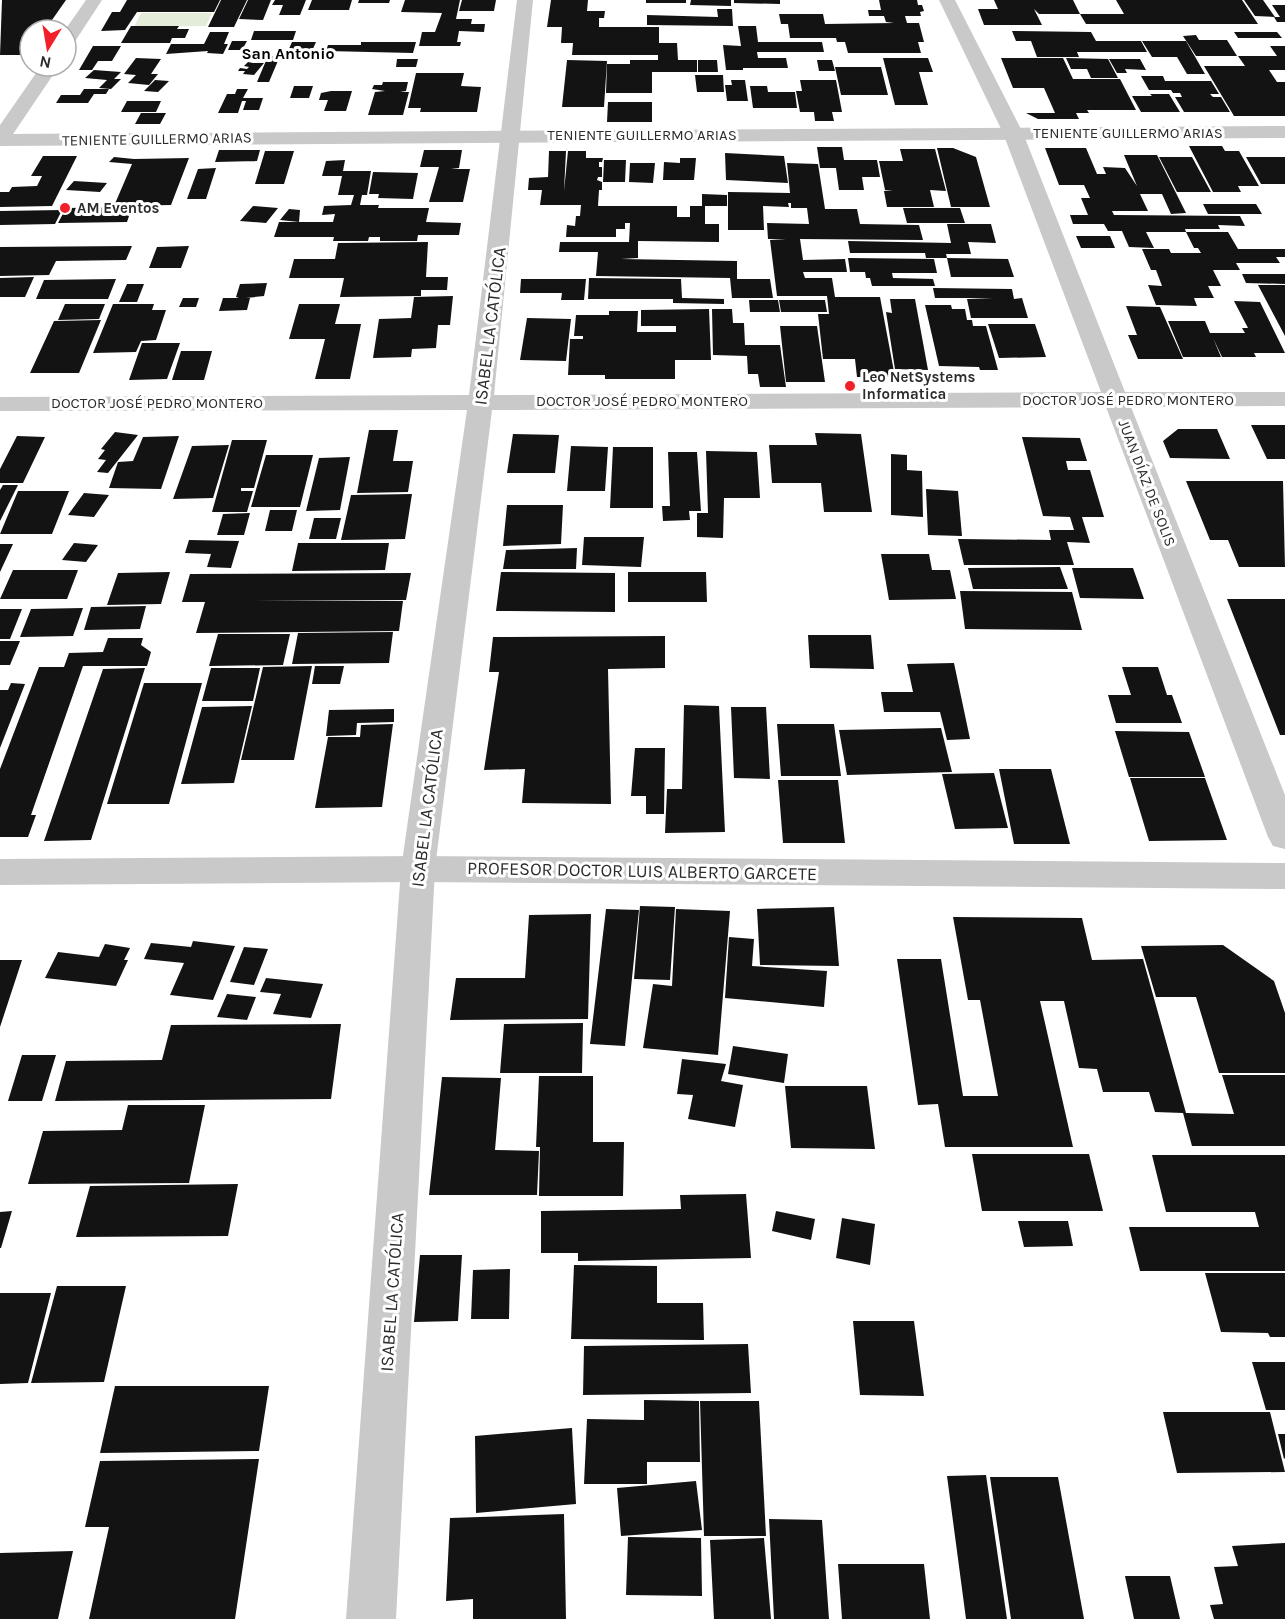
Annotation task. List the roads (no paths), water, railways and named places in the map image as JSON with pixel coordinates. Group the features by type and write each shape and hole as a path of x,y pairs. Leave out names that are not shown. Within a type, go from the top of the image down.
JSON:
{"street":[{"path":"78,24 94,0"},
{"name":"ISABEL LA CATÓLICA","path":"371,1619 418,869 481,402 525,0"},
{"name":"JUAN DÍAZ DE SOLIS","path":"947,0 1013,133 1114,400 1285,837"},
{"path":"0,140 42,78"},
{"name":"TENIENTE GUILLERMO ARIAS","path":"0,140 512,135 1285,132"},
{"name":"DOCTOR JOSÉ PEDRO MONTERO","path":"0,404 1285,399"},
{"name":"PROFESOR DOCTOR LUIS ALBERTO GARCETE","path":"0,872 418,869 1285,876"}],"place":[{"name":"AM Eventos","path":"65,208"},
{"name":"Leo NetSystems Informatica","path":"850,386"}],"district":[{"name":"San Antonio","path":"288,53"}]}
